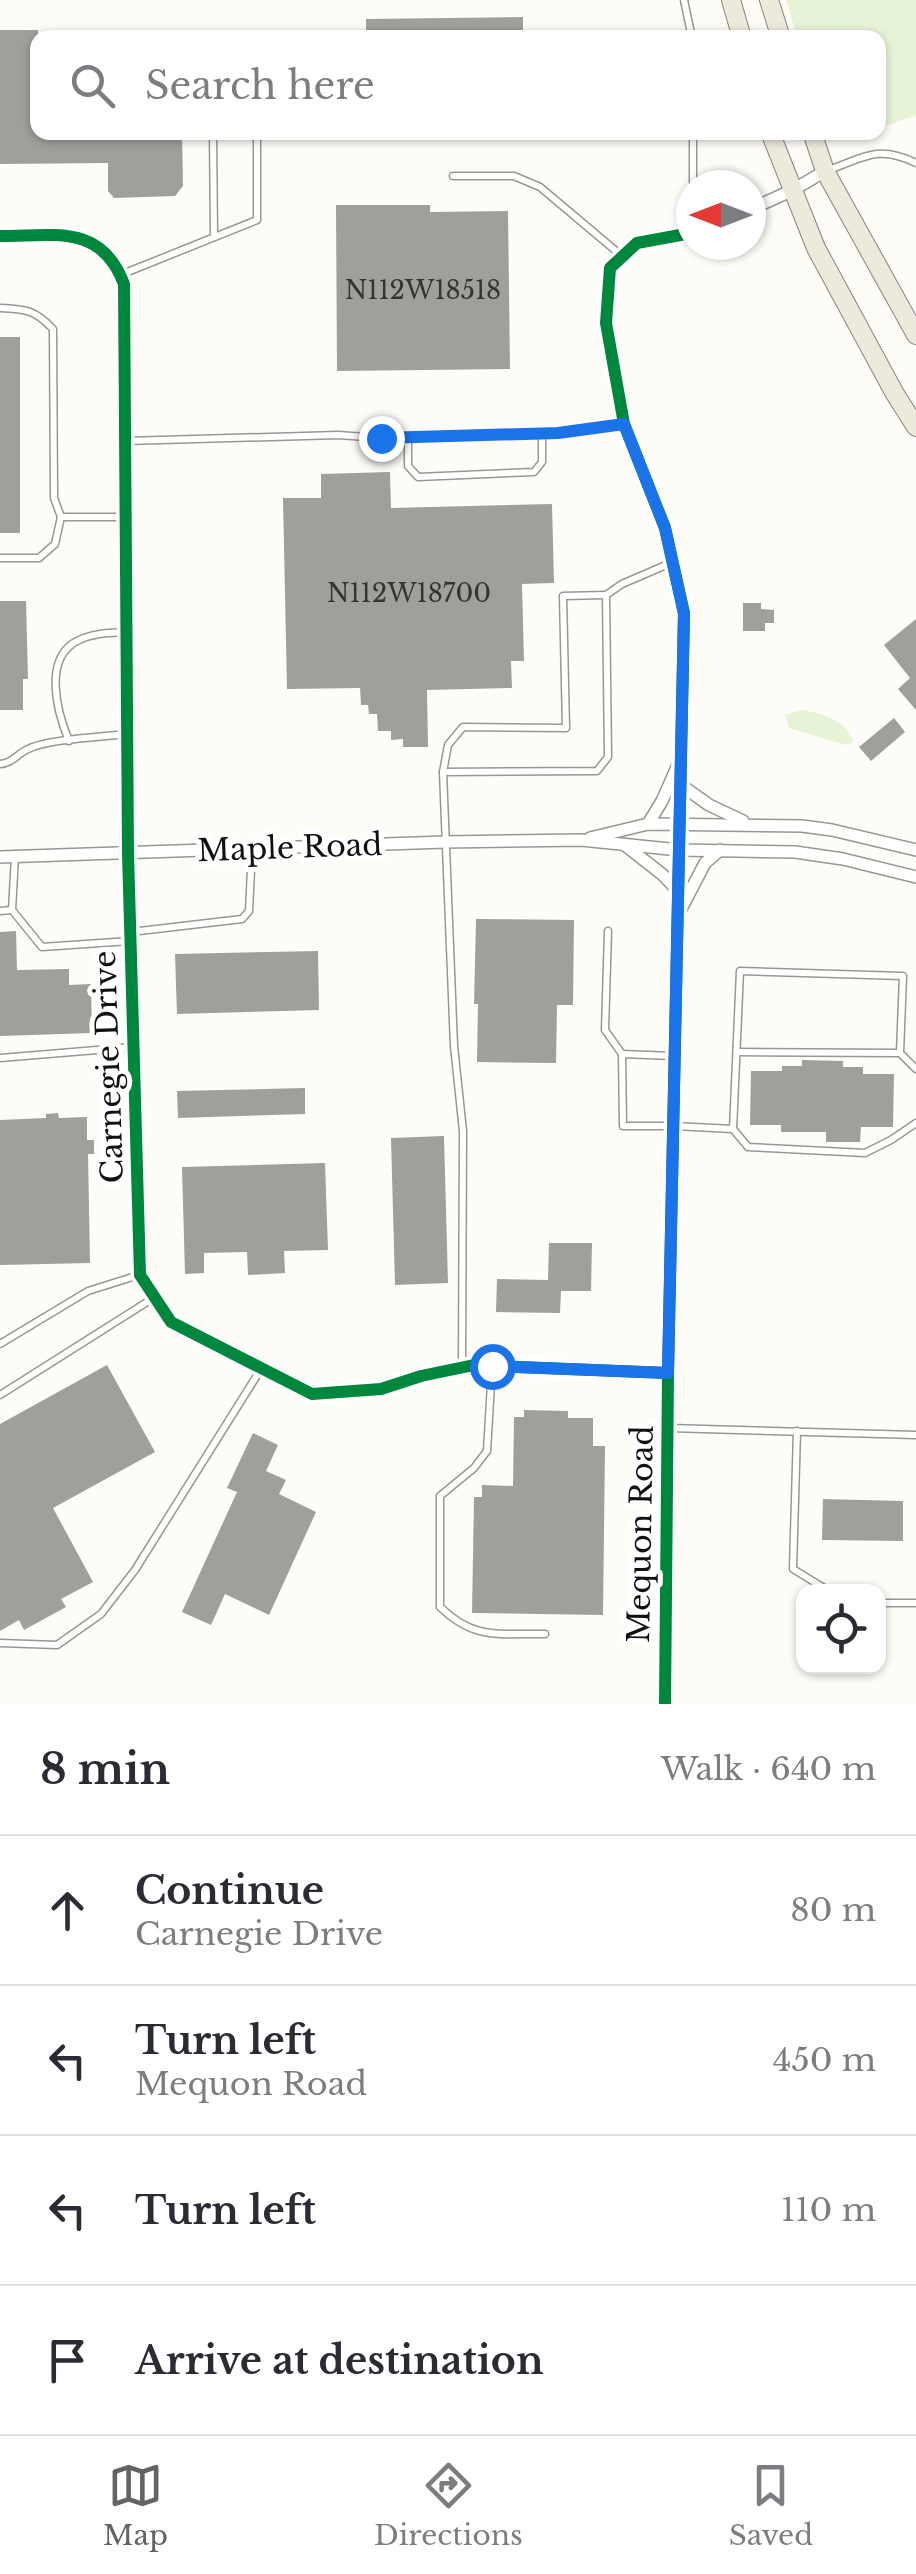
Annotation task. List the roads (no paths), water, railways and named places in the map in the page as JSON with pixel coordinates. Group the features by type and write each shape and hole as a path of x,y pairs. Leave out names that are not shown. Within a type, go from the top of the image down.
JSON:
{"main road":[{"path":"731,0 740,30"},
{"path":"769,0 778,30"},
{"path":"773,140 816,248 916,427"},
{"path":"815,140 825,172 916,335"}],"street":[{"path":"766,202 825,172"},
{"path":"0,236 74,235 100,247 116,265 122,280"},
{"path":"622,256 637,243 676,236"},
{"name":"Mequon Road","path":"622,256 610,268 606,323 624,424 665,528 684,614 665,1704"},
{"name":"Carnegie Drive","path":"122,280 128,854 140,1275"},
{"path":"648,824 682,756"},
{"path":"681,784 709,805 752,825"},
{"name":"Maple Road","path":"581,840 648,824 802,826 916,850"},
{"name":"Maple Road","path":"0,856 581,840 679,850 814,854 916,876"},
{"path":"626,846 680,892"},
{"path":"679,912 705,863 720,850"},
{"path":"140,1275 171,1322 312,1394 381,1389 421,1376 492,1366 668,1373"}],"lane":[{"path":"684,0 690,30"},
{"path":"213,140 214,237"},
{"path":"122,280 258,220 258,140"},
{"path":"692,140 693,170"},
{"path":"825,172 879,152 916,162"},
{"path":"453,176 514,176 540,187 622,256"},
{"path":"0,308 21,308 39,314 53,330 54,498 61,517 56,544 39,558 0,558"},
{"path":"125,441 542,433 624,424"},
{"path":"408,437 408,466 418,477 534,472 542,462 542,433"},
{"path":"61,517 126,516"},
{"path":"462,1368 463,1131 454,1046 444,842 448,745 463,726 566,728 563,596 606,595 672,562"},
{"path":"444,772 598,771 608,758 606,595"},
{"path":"69,740 59,718 54,691 60,658 75,641 97,634 126,632"},
{"path":"0,764 9,764 29,748 127,734"},
{"path":"15,856 12,910 42,946 242,920 250,912 252,849"},
{"path":"0,911 12,910"},
{"path":"608,931 606,1030 622,1054 623,1126 733,1129"},
{"path":"916,1070 900,1053 903,976 740,971 733,1129 748,1147 865,1153 916,1123"},
{"path":"0,1058 134,1047"},
{"path":"737,1052 900,1053"},
{"path":"622,1054 676,1056"},
{"path":"1,1342 88,1290 140,1275"},
{"path":"0,1395 155,1298"},
{"path":"492,1366 487,1451 474,1468 440,1496 440,1607 476,1633 546,1634"},
{"path":"0,1643 57,1645 101,1614 144,1556 262,1368"},
{"path":"668,1428 916,1434"},
{"path":"797,1431 793,1569 816,1584"},
{"path":"886,1603 916,1603"}]}
